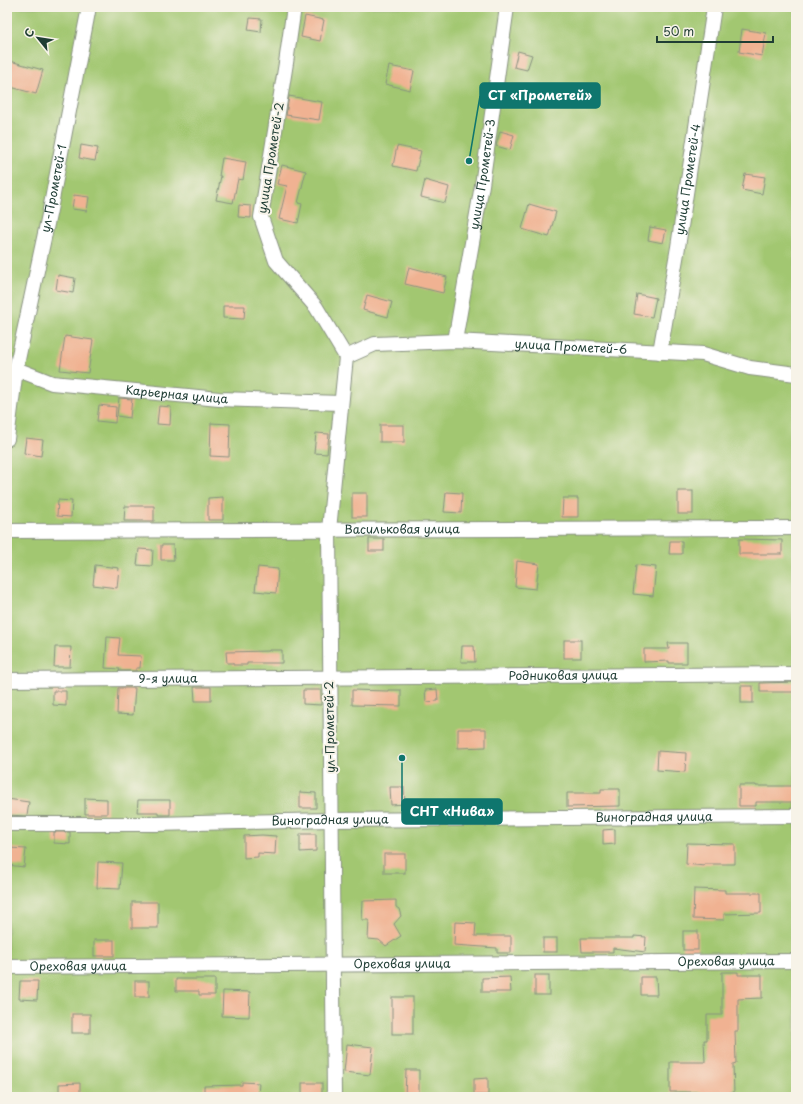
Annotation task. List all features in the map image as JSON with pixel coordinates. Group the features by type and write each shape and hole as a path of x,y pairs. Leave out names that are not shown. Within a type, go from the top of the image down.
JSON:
{"street":[{"name":"ул-Прометей-1","path":"7,439 16,369 50,210 89,7"},
{"name":"улица Прометей-2","path":"294,7 261,217 276,261 316,307 346,357"},
{"name":"улица Прометей-3","path":"455,341 482,185 507,7"},
{"name":"улица Прометей-4","path":"660,352 678,247 714,7"},
{"name":"улица Прометей-6","path":"346,357 375,344 455,341 703,354 750,368 796,374"},
{"name":"ул-Прометей-2","path":"334,1097 329,530 346,357"},
{"name":"Карьерная улица","path":"16,369 52,383 219,399 341,403"},
{"name":"Васильковая улица","path":"7,531 796,528"},
{"name":"Родниковая улица","path":"330,677 796,674"},
{"name":"9-я улица","path":"7,680 330,677"},
{"name":"Виноградная улица","path":"7,824 156,824 332,820 796,816"},
{"name":"Ореховая улица","path":"7,966 796,961"}],"green space":[{"path":"7,7 796,7 796,1097 7,1097"}],"building":[{"path":"305,16 324,20 320,41 301,37"},
{"path":"250,18 262,19 261,32 248,30"},
{"path":"742,29 766,33 762,56 739,52"},
{"path":"518,51 532,55 527,70 514,67"},
{"path":"10,61 43,70 36,94 7,86 7,71"},
{"path":"389,66 414,71 410,90 385,84"},
{"path":"289,96 322,102 319,120 286,115"},
{"path":"500,131 514,135 510,150 496,146"},
{"path":"81,145 98,148 95,161 79,158"},
{"path":"397,146 421,151 416,171 393,166"},
{"path":"222,158 246,162 243,180 238,179 233,203 216,200 221,176 219,176"},
{"path":"282,165 306,171 298,203 302,204 298,223 279,219 287,186 277,184"},
{"path":"745,174 765,177 762,194 742,190"},
{"path":"425,180 449,187 445,203 421,197"},
{"path":"74,195 89,197 87,211 72,209"},
{"path":"529,204 556,212 549,237 522,229"},
{"path":"239,205 251,206 251,218 238,217"},
{"path":"650,227 666,230 663,243 648,240"},
{"path":"409,267 447,277 443,293 405,284"},
{"path":"58,275 75,278 73,293 56,290"},
{"path":"637,294 656,298 652,317 634,314"},
{"path":"367,295 392,302 388,317 363,310"},
{"path":"223,306 245,306 244,319 223,318"},
{"path":"65,336 93,340 88,373 60,370"},
{"path":"119,398 132,399 130,418 117,416"},
{"path":"99,405 116,407 115,423 97,421"},
{"path":"159,406 171,407 170,425 157,424"},
{"path":"211,423 230,424 229,457 210,456"},
{"path":"380,425 404,425 404,442 380,442"},
{"path":"316,433 329,434 327,454 314,453"},
{"path":"26,438 43,440 41,456 24,453"},
{"path":"678,491 693,491 693,514 678,514"},
{"path":"446,492 462,493 461,513 444,512"},
{"path":"352,493 367,493 367,517 352,517"},
{"path":"223,497 223,520 208,520 208,498"},
{"path":"563,498 578,498 578,517 562,517"},
{"path":"58,500 72,501 71,517 57,516"},
{"path":"125,506 154,506 154,521 124,521"},
{"path":"369,539 384,539 384,551 369,551"},
{"path":"739,539 782,540 782,554 739,554"},
{"path":"670,541 682,541 682,554 669,554"},
{"path":"161,545 173,545 174,560 161,560"},
{"path":"139,549 153,550 152,566 137,565"},
{"path":"517,561 539,564 536,589 515,587"},
{"path":"95,565 119,568 117,588 93,585"},
{"path":"636,565 656,567 653,596 633,594"},
{"path":"258,567 278,569 276,593 255,591"},
{"path":"107,637 120,638 118,655 141,656 140,668 136,668 136,671 119,671 120,669 105,668"},
{"path":"564,640 581,640 581,658 564,658"},
{"path":"668,643 687,643 687,663 669,663 669,661 644,662 644,649 669,649"},
{"path":"462,646 474,646 475,662 461,662"},
{"path":"55,647 71,647 70,667 54,667"},
{"path":"282,650 282,663 247,663 247,665 233,665 233,663 227,663 226,652"},
{"path":"796,682 796,692 760,692 760,683"},
{"path":"741,686 753,686 753,703 741,703"},
{"path":"194,687 211,687 211,701 195,701"},
{"path":"118,688 135,688 133,715 117,714"},
{"path":"437,689 438,701 426,702 425,690"},
{"path":"303,690 321,690 321,705 303,704"},
{"path":"352,690 401,690 401,706 352,705"},
{"path":"53,691 66,691 66,706 53,705"},
{"path":"458,729 486,729 486,747 458,748"},
{"path":"658,751 686,753 685,772 657,770"},
{"path":"739,785 796,786 796,802 756,802 756,806 739,806"},
{"path":"390,787 404,787 405,804 391,805"},
{"path":"601,789 620,789 620,806 567,807 567,793 601,793"},
{"path":"300,792 316,793 316,808 300,808"},
{"path":"85,798 107,799 107,814 85,814"},
{"path":"7,799 29,802 27,816 7,815"},
{"path":"138,800 170,800 170,815 158,815 158,812 137,812"},
{"path":"615,829 615,844 603,845 603,830"},
{"path":"54,832 70,832 70,844 54,843"},
{"path":"300,834 316,834 316,851 300,852"},
{"path":"244,836 276,836 275,854 258,853 258,857 244,858"},
{"path":"687,843 735,844 735,864 704,864 704,866 686,864"},
{"path":"9,848 26,849 24,867 7,865"},
{"path":"384,854 405,854 405,873 384,873"},
{"path":"98,862 122,863 120,889 97,888"},
{"path":"694,889 725,890 725,893 761,893 761,913 724,914 724,920 693,919"},
{"path":"396,900 396,907 399,909 401,916 394,924 401,936 386,946 379,940 368,939 369,920 362,920 363,901"},
{"path":"132,902 158,902 158,928 132,928"},
{"path":"455,922 476,923 475,936 511,936 511,953 497,953 497,948 454,945"},
{"path":"683,931 698,931 698,950 683,950"},
{"path":"634,936 646,937 645,952 613,948 613,952 582,952 581,938 634,938"},
{"path":"543,938 557,938 557,952 543,952"},
{"path":"94,940 114,940 114,956 94,956"},
{"path":"722,972 738,972 738,975 762,975 762,998 738,999 738,1031 735,1031 736,1063 733,1064 734,1093 702,1094 702,1092 670,1092 670,1062 705,1062 704,1040 707,1040 707,1015 722,1015"},
{"path":"535,975 549,975 549,995 535,995"},
{"path":"510,977 511,992 482,992 482,978"},
{"path":"641,977 656,977 657,995 641,995"},
{"path":"176,979 215,979 215,995 199,995 199,991 176,991"},
{"path":"20,981 38,981 37,1000 19,999"},
{"path":"135,981 149,981 149,997 135,997"},
{"path":"223,991 250,992 249,1017 222,1016"},
{"path":"392,997 413,997 413,1034 392,1034"},
{"path":"72,1014 90,1014 90,1033 72,1033"},
{"path":"347,1044 373,1047 370,1075 344,1072"},
{"path":"406,1070 419,1070 419,1097 405,1097"},
{"path":"488,1078 488,1095 474,1095 474,1079"},
{"path":"242,1082 259,1083 258,1097 204,1097 204,1086 242,1085"},
{"path":"80,1083 80,1097 59,1097 59,1084"},
{"path":"302,1083 322,1083 322,1097 302,1097"}],"place":[{"name":"СТ «Прометей»","path":"469,161"},
{"name":"СНТ «Нива»","path":"402,758"}]}
